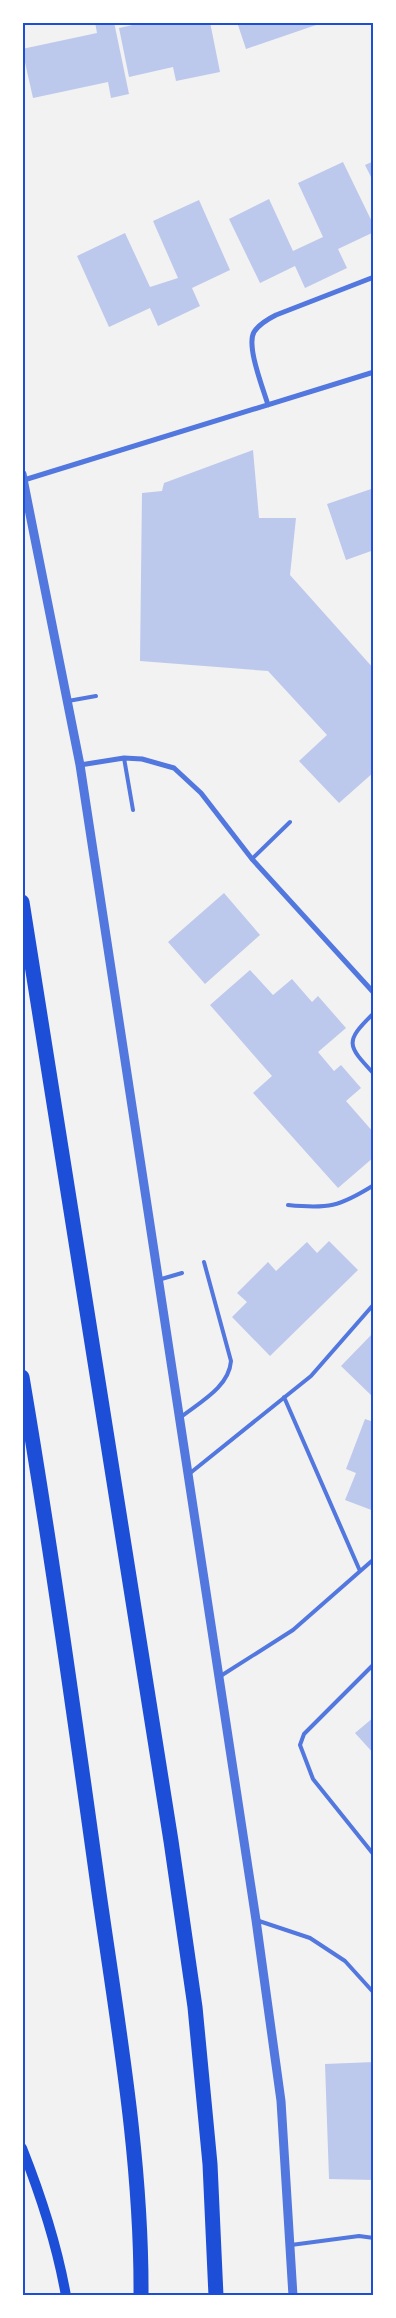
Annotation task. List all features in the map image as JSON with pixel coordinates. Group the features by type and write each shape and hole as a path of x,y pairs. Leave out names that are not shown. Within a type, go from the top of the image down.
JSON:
{"highway":[{"path":"22,902 168,1821 195,2006 210,2164 216,2296"},
{"path":"22,1376 43,1501 126,2080 142,2245 141,2296"}],"main road":[{"path":"22,2148 42,2197 58,2252 66,2296"}],"street":[{"path":"268,404 251,345 254,332 261,324 276,315 374,277"},
{"path":"292,2296 291,2245 281,2101 256,1920 80,765 23,477 374,372"},
{"path":"80,765 124,758 142,759 174,768 201,793 252,859 374,993"}],"lane":[{"path":"68,701 96,696"},
{"path":"124,758 133,810"},
{"path":"252,859 290,822"},
{"path":"374,1013 360,1027 352,1042 353,1050 374,1074"},
{"path":"288,1205 330,1207 348,1202 374,1185"},
{"path":"180,1418 225,1382 230,1370 231,1361 204,1262"},
{"path":"158,1280 182,1273"},
{"path":"187,1475 311,1376 374,1304"},
{"path":"284,1397 360,1571"},
{"path":"218,1678 293,1630 374,1558"},
{"path":"374,1664 304,1734 300,1746 313,1779 374,1855"},
{"path":"256,1920 310,1938 345,1961 374,1993"},
{"path":"291,2245 359,2236 374,2238"}],"building":[{"path":"95,22 114,22 129,94 111,98 108,82 33,98 22,49 97,33"},
{"path":"146,22 210,22 220,72 176,81 173,67 129,77 119,28"},
{"path":"237,22 322,22 322,23 246,49"},
{"path":"374,161 374,183 365,165"},
{"path":"343,162 374,226 374,232 338,249 347,268 305,288 295,266 260,283 229,219 269,199 293,251 323,237 298,183"},
{"path":"199,200 230,270 192,288 200,306 158,326 150,308 109,327 77,256 125,233 150,287 178,278 153,221"},
{"path":"253,450 259,518 296,518 290,575 374,669 374,772 339,803 299,761 327,735 268,671 140,661 142,493 162,491 164,483"},
{"path":"374,488 374,550 346,560 327,504"},
{"path":"224,893 260,935 205,984 168,942"},
{"path":"250,970 273,995 292,979 312,1002 318,996 346,1028 318,1052 334,1071 341,1065 361,1088 346,1101 374,1133 374,1157 338,1188 253,1093 272,1076 210,1005"},
{"path":"329,1241 358,1270 270,1356 232,1317 247,1302 237,1293 268,1262 276,1271 307,1242 317,1253"},
{"path":"374,1332 374,1398 341,1366"},
{"path":"365,1419 374,1422 374,1511 345,1500 356,1473 346,1469"},
{"path":"374,1717 374,1754 355,1733"},
{"path":"374,2062 374,2180 329,2179 325,2064"}]}
